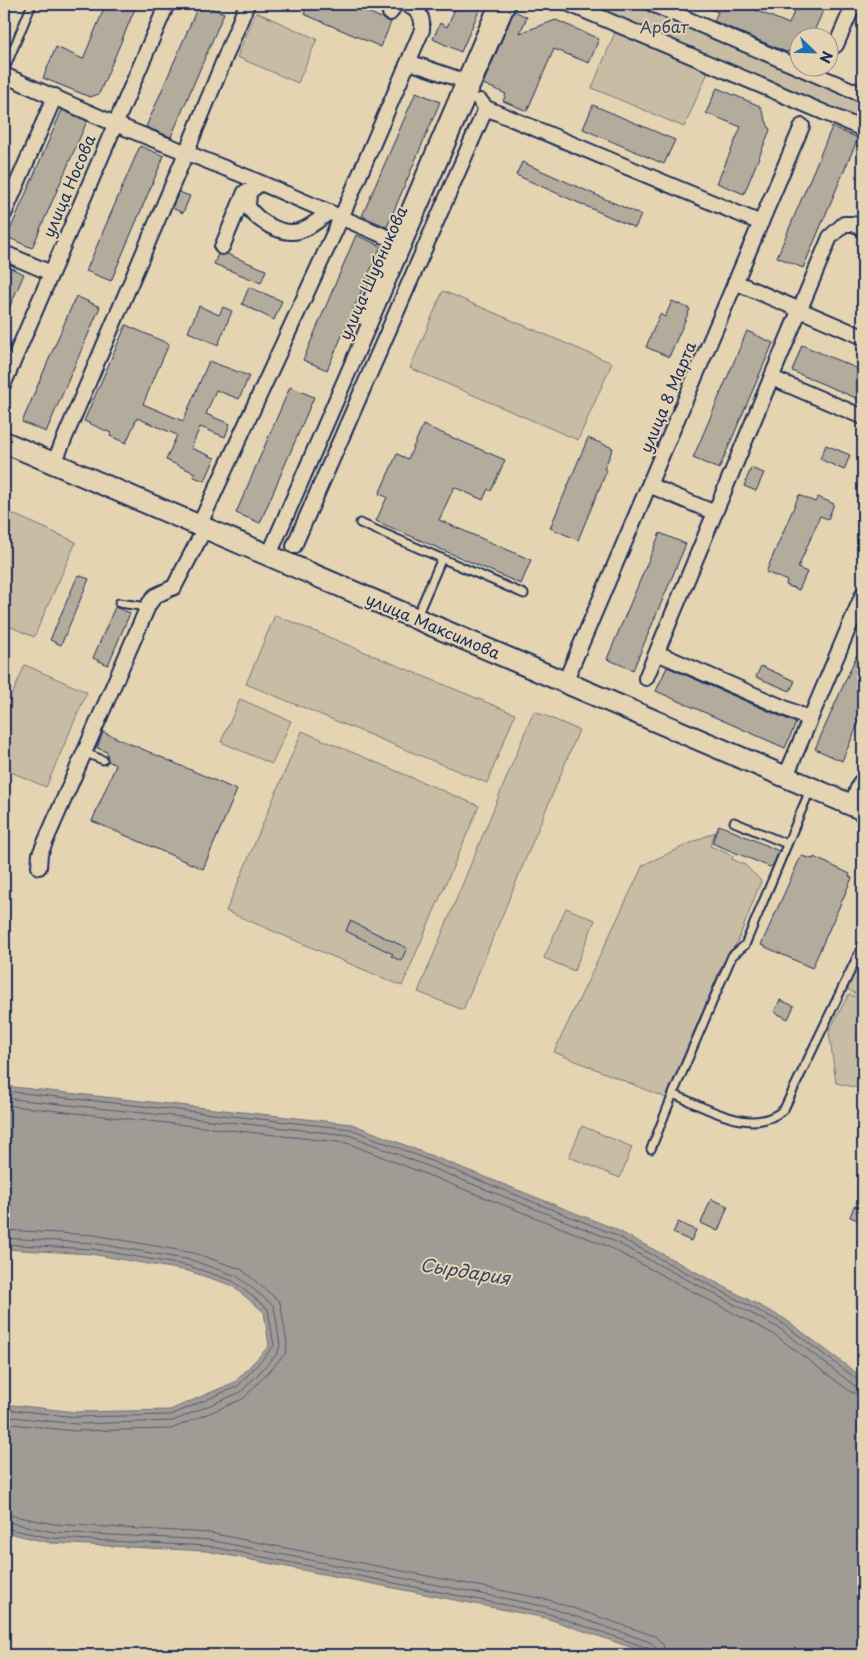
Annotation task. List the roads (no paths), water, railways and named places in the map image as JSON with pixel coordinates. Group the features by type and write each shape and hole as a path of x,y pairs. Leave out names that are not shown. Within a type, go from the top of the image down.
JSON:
{"street":[{"name":"улица Носова","path":"4,383 167,4"},
{"path":"54,463 186,153 247,4"},
{"path":"39,867 40,854 148,607 155,596 174,587 202,527 335,215 409,62 422,30 423,19 418,10 406,4"},
{"path":"469,83 497,4"},
{"name":"улица Шубникова","path":"269,546 469,83 508,4"},
{"path":"569,4 863,129"},
{"path":"652,4 863,95"},
{"path":"840,36 854,4"},
{"path":"409,62 469,83 486,108 761,223"},
{"path":"4,73 115,124 247,177 400,243 269,546"},
{"path":"4,214 55,96"},
{"path":"294,546 486,108"},
{"name":"улица 8 Марта","path":"565,682 802,126"},
{"path":"222,247 248,185 247,177"},
{"path":"261,183 248,192 248,207 258,219 273,227 289,232 298,231 335,215"},
{"path":"646,678 830,237 844,224 853,224 863,228"},
{"path":"4,253 51,273"},
{"path":"736,282 863,337"},
{"path":"772,378 863,417"},
{"name":"улица Максимова","path":"4,442 202,527 269,546 416,618 859,808"},
{"path":"649,485 716,513"},
{"path":"786,776 863,594"},
{"path":"657,653 810,720"},
{"path":"859,808 863,784"}],"lane":[{"path":"4,73 32,4"},
{"path":"360,523 524,594"},
{"path":"416,618 442,558"},
{"path":"119,603 148,607"},
{"path":"84,752 103,760"},
{"path":"652,1149 673,1094 732,956 745,945 811,787"},
{"path":"734,822 787,844"},
{"path":"673,1094 744,1121 764,1121 778,1114 784,1109 863,945"}],"water":[{"name":"Сырдария","path":"4,1086 352,1124 613,1228 785,1319 863,1378 863,1655 653,1655 546,1618 206,1551 51,1543 4,1532 4,1404 76,1412 170,1410 235,1382 269,1346 264,1312 231,1285 188,1271 91,1254 4,1249"}],"park label":[{"name":"Арбат","path":"664,27"}]}
